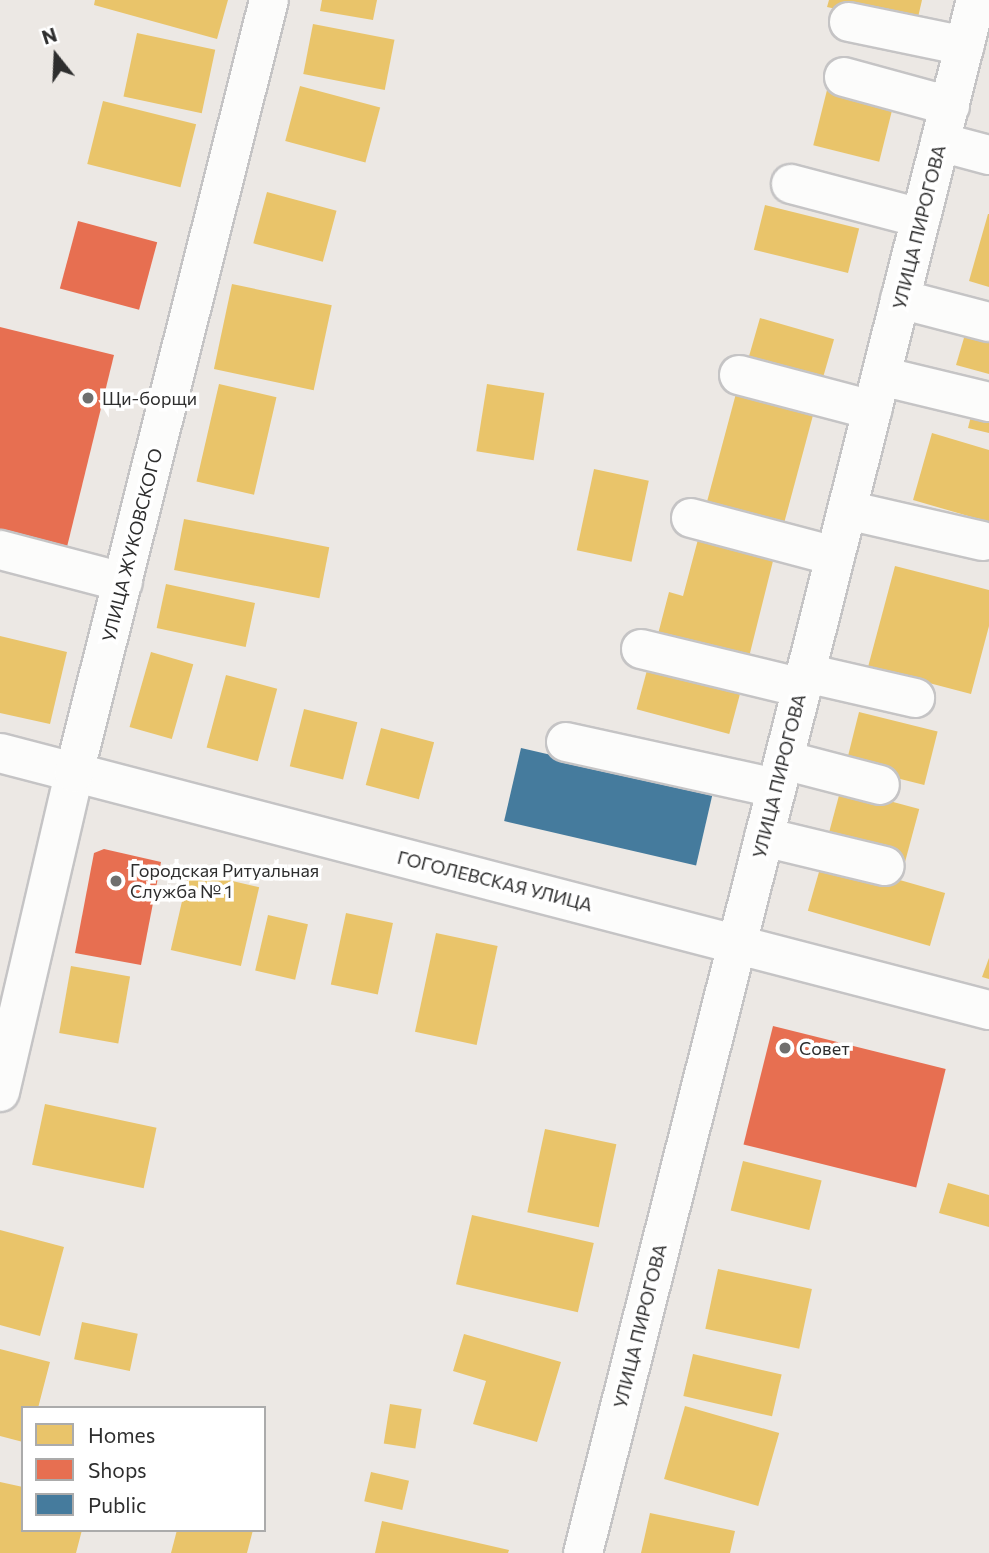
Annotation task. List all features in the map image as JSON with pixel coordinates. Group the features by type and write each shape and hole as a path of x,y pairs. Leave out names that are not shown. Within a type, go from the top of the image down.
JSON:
{"street":[{"name":"УЛИЦА ЖУКОВСКОГО","path":"0,1092 122,582 269,0"},
{"path":"849,22 975,28"},
{"name":"УЛИЦА ПИРОГОВА","path":"583,1553 945,124 975,28"},
{"path":"844,77 945,124 989,155"},
{"path":"791,184 921,218"},
{"path":"901,299 989,322"},
{"path":"739,375 877,393 989,402"},
{"path":"847,510 982,541"},
{"path":"691,518 835,556"},
{"path":"0,550 122,582"},
{"path":"641,649 804,681 915,698"},
{"path":"566,742 780,774 880,785"},
{"name":"ГОГОЛЕВСКАЯ УЛИЦА","path":"0,753 736,941 989,1010"},
{"path":"764,837 885,866"}],"building: Homes":[{"path":"95,0 228,0 217,39 94,5"},
{"path":"322,0 377,0 373,20 320,11"},
{"path":"829,0 922,0 916,26 827,7"},
{"path":"313,24 394,40 385,90 303,74"},
{"path":"137,33 215,50 202,113 123,97"},
{"path":"300,86 380,107 365,163 285,141"},
{"path":"828,86 894,102 879,162 813,145"},
{"path":"103,101 196,124 180,187 87,164"},
{"path":"267,192 337,211 323,262 253,243"},
{"path":"765,205 859,228 848,273 754,250"},
{"path":"989,214 989,287 969,281"},
{"path":"232,284 332,305 314,390 214,369"},
{"path":"760,318 834,339 821,386 746,365"},
{"path":"966,331 989,338 989,374 956,365"},
{"path":"219,384 276,397 254,495 197,481"},
{"path":"487,384 544,393 534,460 476,451"},
{"path":"738,386 815,407 781,533 704,513"},
{"path":"974,404 989,408 989,433 968,428"},
{"path":"932,433 989,450 989,522 913,500"},
{"path":"594,469 649,481 632,562 577,550"},
{"path":"184,519 329,547 319,598 174,570"},
{"path":"701,528 776,549 748,661 657,638 669,592 683,596"},
{"path":"895,566 989,590 989,626 971,694 868,667"},
{"path":"166,584 255,603 246,647 157,628"},
{"path":"0,636 67,652 50,724 0,713"},
{"path":"151,652 193,664 172,739 130,727"},
{"path":"650,659 743,684 729,734 637,709"},
{"path":"226,675 277,689 258,761 207,747"},
{"path":"304,709 357,722 343,780 290,766"},
{"path":"859,712 938,732 924,785 846,765"},
{"path":"381,728 434,742 419,799 366,785"},
{"path":"841,788 919,809 905,863 827,842"},
{"path":"823,858 945,893 930,946 808,911"},
{"path":"189,871 259,887 241,966 171,950"},
{"path":"346,913 393,923 378,994 331,984"},
{"path":"268,915 308,924 295,980 255,971"},
{"path":"436,933 498,946 477,1045 415,1032"},
{"path":"989,958 989,979 982,977"},
{"path":"71,966 130,976 118,1043 59,1033"},
{"path":"45,1104 157,1128 144,1188 32,1165"},
{"path":"545,1129 616,1144 599,1227 527,1212"},
{"path":"743,1161 822,1181 809,1230 731,1210"},
{"path":"948,1183 989,1195 989,1227 939,1213"},
{"path":"472,1215 594,1243 578,1312 456,1284"},
{"path":"0,1230 64,1247 40,1336 0,1325"},
{"path":"718,1269 812,1289 799,1349 705,1329"},
{"path":"82,1322 138,1334 130,1371 74,1359"},
{"path":"464,1334 561,1362 537,1442 473,1424 486,1381 453,1371"},
{"path":"0,1349 50,1362 39,1406 21,1406 21,1441 0,1436"},
{"path":"693,1354 782,1374 772,1416 683,1396"},
{"path":"390,1404 422,1409 415,1449 384,1444"},
{"path":"685,1406 779,1433 758,1506 664,1479"},
{"path":"371,1472 409,1481 402,1510 364,1501"},
{"path":"0,1482 21,1487 21,1532 81,1532 76,1553 0,1553"},
{"path":"650,1513 735,1531 730,1553 641,1553"},
{"path":"382,1521 509,1550 508,1553 375,1553"},
{"path":"176,1532 252,1532 247,1553 171,1553"}],"building: Shops":[{"path":"78,221 157,242 139,310 60,289"},
{"path":"0,327 114,355 66,551 0,535"},
{"path":"104,849 161,862 141,965 75,953 94,853"},
{"path":"773,1026 946,1069 916,1187 743,1144"}],"building: Public":[{"path":"521,748 713,792 696,865 504,821"}],"place":[{"name":"Щи-борщи","path":"88,398"},
{"name":"Городская Ритуальная Служба № 1","path":"116,881"},
{"name":"Совет","path":"785,1048"}]}
